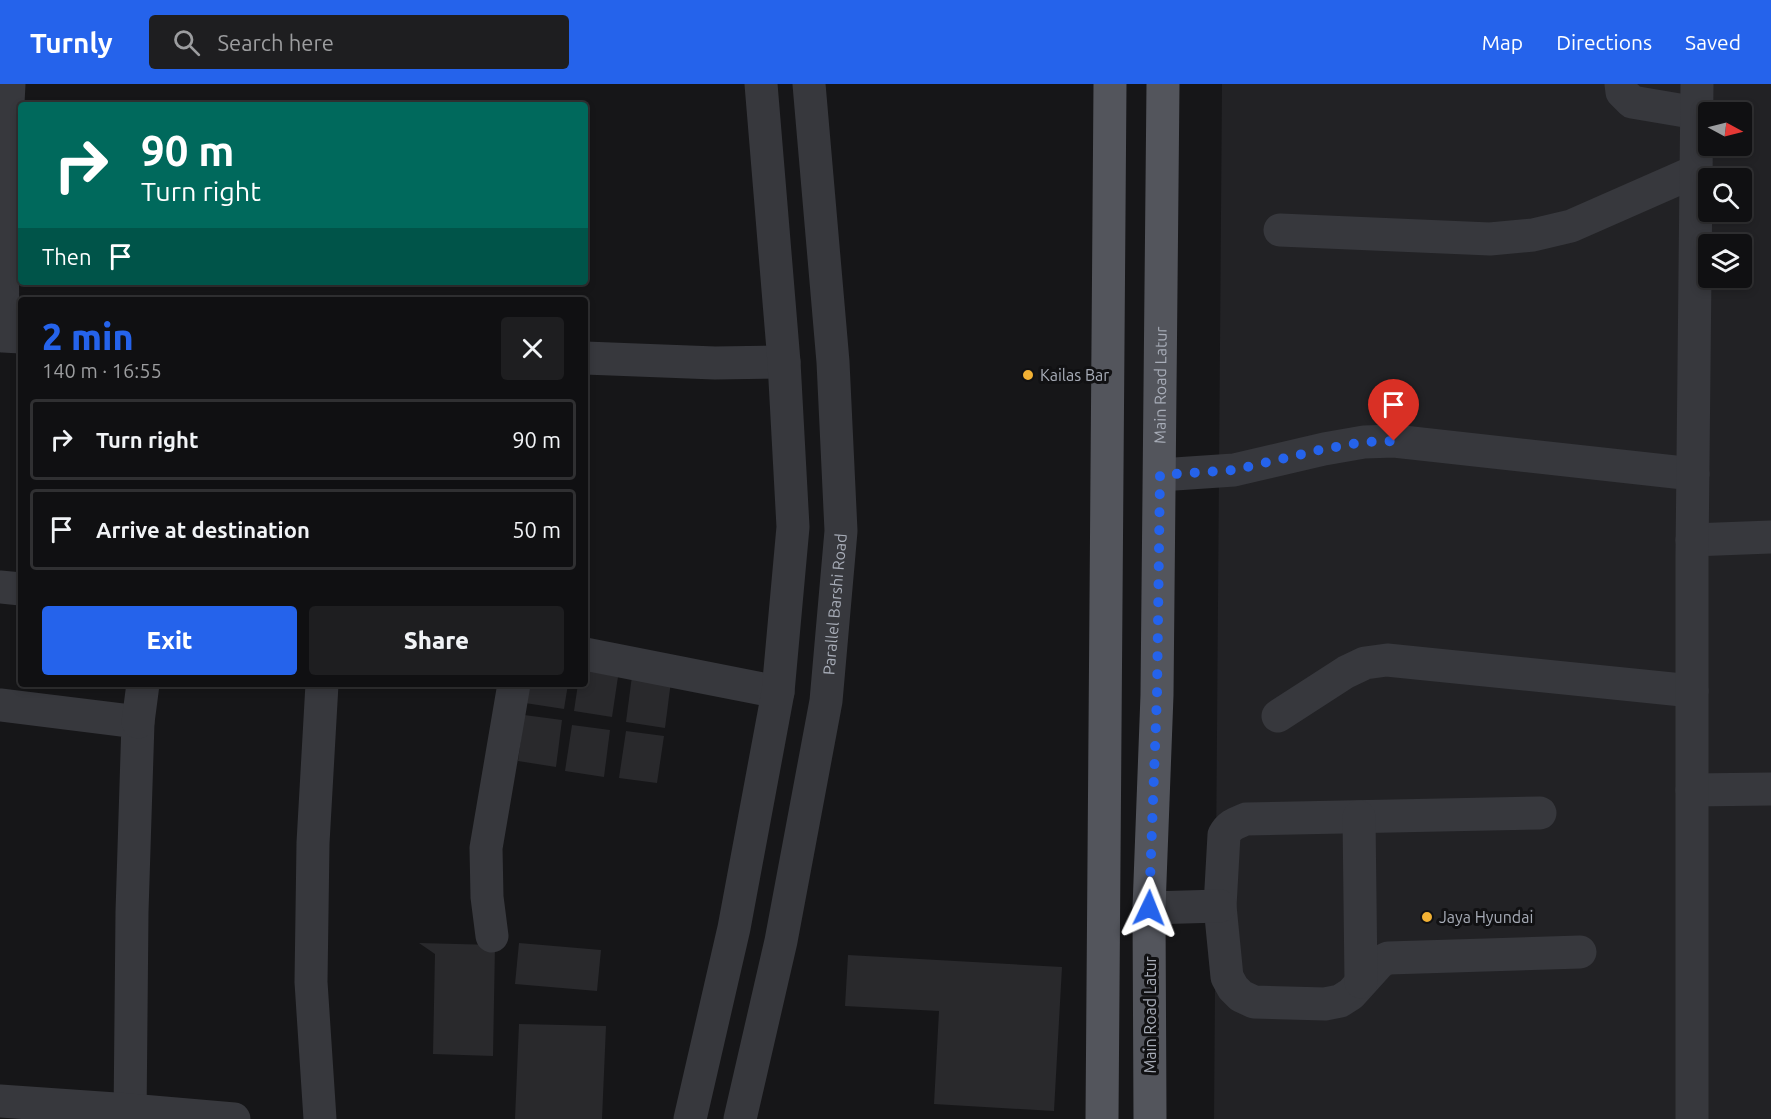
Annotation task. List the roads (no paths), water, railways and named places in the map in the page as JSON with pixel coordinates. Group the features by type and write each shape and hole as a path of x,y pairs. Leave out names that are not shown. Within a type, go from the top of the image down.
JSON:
{"main road":[{"path":"1102,1119 1110,84"},
{"name":"Main Road Latur","path":"1150,1119 1149,908 1157,695 1163,84"}],"street":[{"path":"8,337 9,84"},
{"path":"690,1119 734,928 778,692 793,527 784,362 761,84"},
{"name":"Parallel Barshi Road","path":"740,1119 781,941 826,701 841,531 833,363 809,84"},
{"path":"1621,84 1622,92 1632,102 1697,98 1692,540 1692,1119"},
{"path":"1280,230 1490,239 1533,235 1571,226 1696,171"},
{"path":"588,358 715,363 784,362"},
{"path":"1160,475 1234,470 1324,449 1364,442 1394,441 1693,474"},
{"path":"1692,540 1771,537"},
{"path":"0,587 18,589"},
{"path":"588,655 778,692"},
{"path":"1278,716 1346,672 1365,663 1387,660 1692,691"},
{"path":"130,1114 132,900 138,722 143,687"},
{"path":"320,1119 311,982 313,843 322,687"},
{"path":"492,936 487,897 486,848 513,687"},
{"path":"0,705 138,722"},
{"path":"1692,790 1771,789"},
{"path":"1540,813 1246,819 1228,828 1224,835 1220,906 1227,977 1241,996 1254,1002 1325,1004 1340,1001 1351,994 1380,962 1388,958 1580,952"},
{"path":"1359,817 1361,982"},
{"path":"1149,908 1220,906"},
{"path":"0,1101 130,1114 234,1119"}],"place":[{"name":"Kailas Bar","path":"1028,375"},
{"name":"Jaya Hyundai","path":"1427,917"}]}
